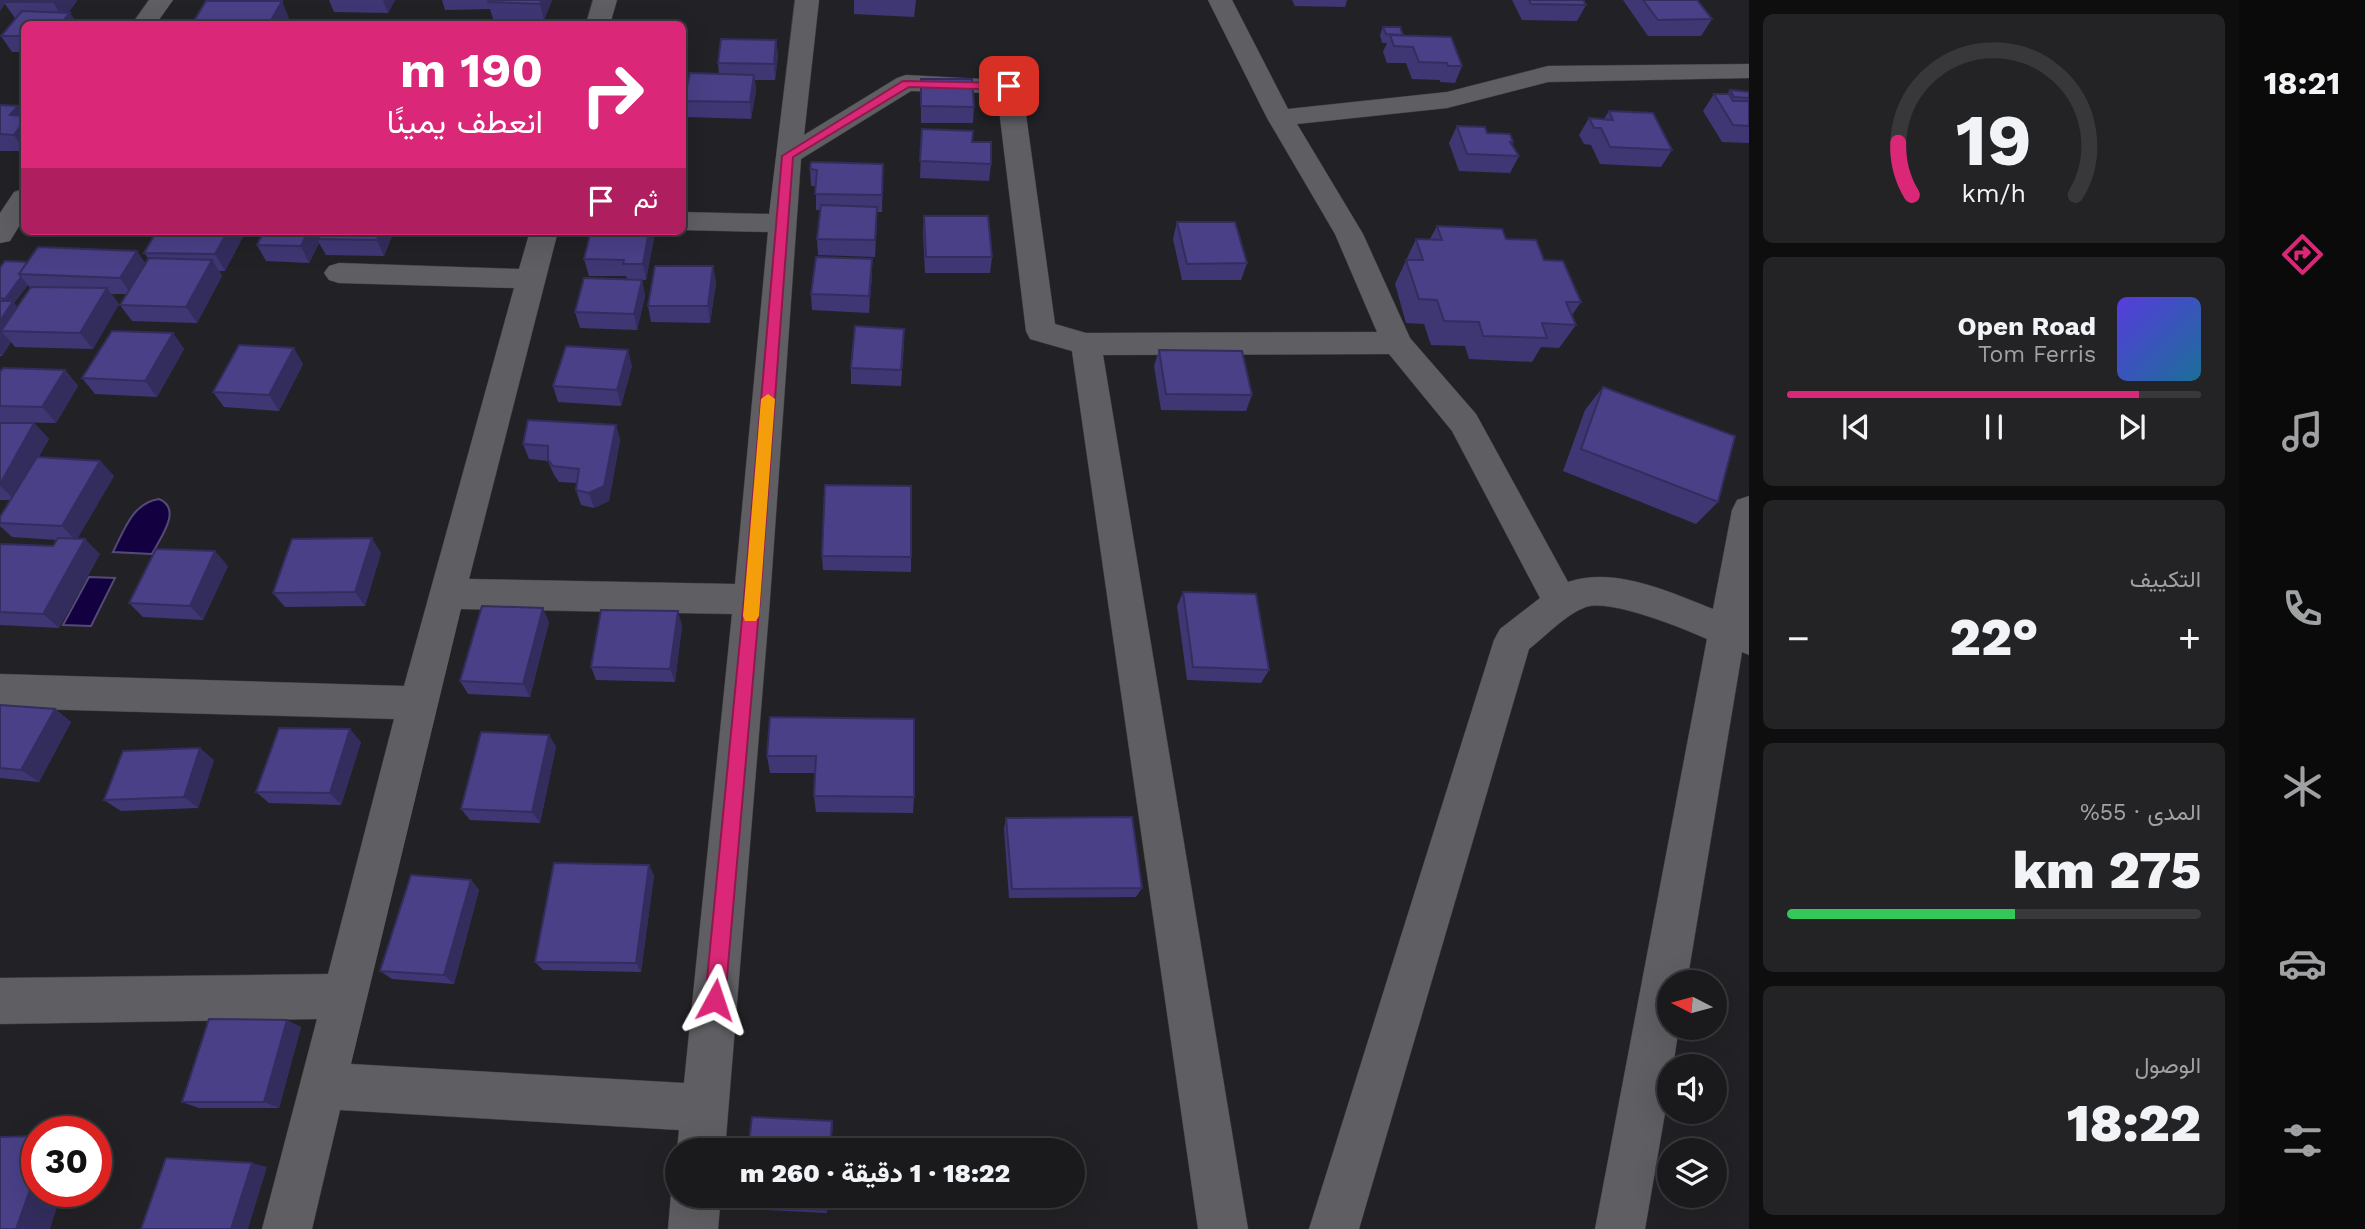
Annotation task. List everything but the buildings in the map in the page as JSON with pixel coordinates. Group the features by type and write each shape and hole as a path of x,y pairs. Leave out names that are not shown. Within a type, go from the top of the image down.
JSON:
{"street":[{"path":"146,21 161,0"},
{"path":"599,21 605,0"},
{"path":"325,1086 703,1129 752,599 788,156 807,0"},
{"path":"1220,0 1280,118 1349,234 1397,343 1464,423 1563,604"},
{"path":"1280,118 1447,100 1548,74 1749,71"},
{"path":"788,156 906,83 1009,86 1041,331 1086,344 1397,343"},
{"path":"0,234 21,202"},
{"path":"686,221 782,223"},
{"path":"288,1229 418,703 543,235"},
{"path":"338,273 531,279"},
{"path":"1086,344 1223,1229"},
{"path":"1620,1229 1737,634 1749,510"},
{"path":"1334,1229 1513,640 1579,593 1598,589 1638,599 1737,634"},
{"path":"448,594 752,599"},
{"path":"0,691 418,703"},
{"path":"0,1001 345,996"},
{"path":"693,1229 695,1208"}],"shaded area":[{"path":"159,499 166,504 169,517 152,554 113,552 135,512"},
{"path":"89,577 115,578 91,626 63,625"}],"slow traffic":[{"path":"751,616 768,399"}],"route":[{"path":"715,1000 752,599 788,156 906,83 1009,86"}]}
